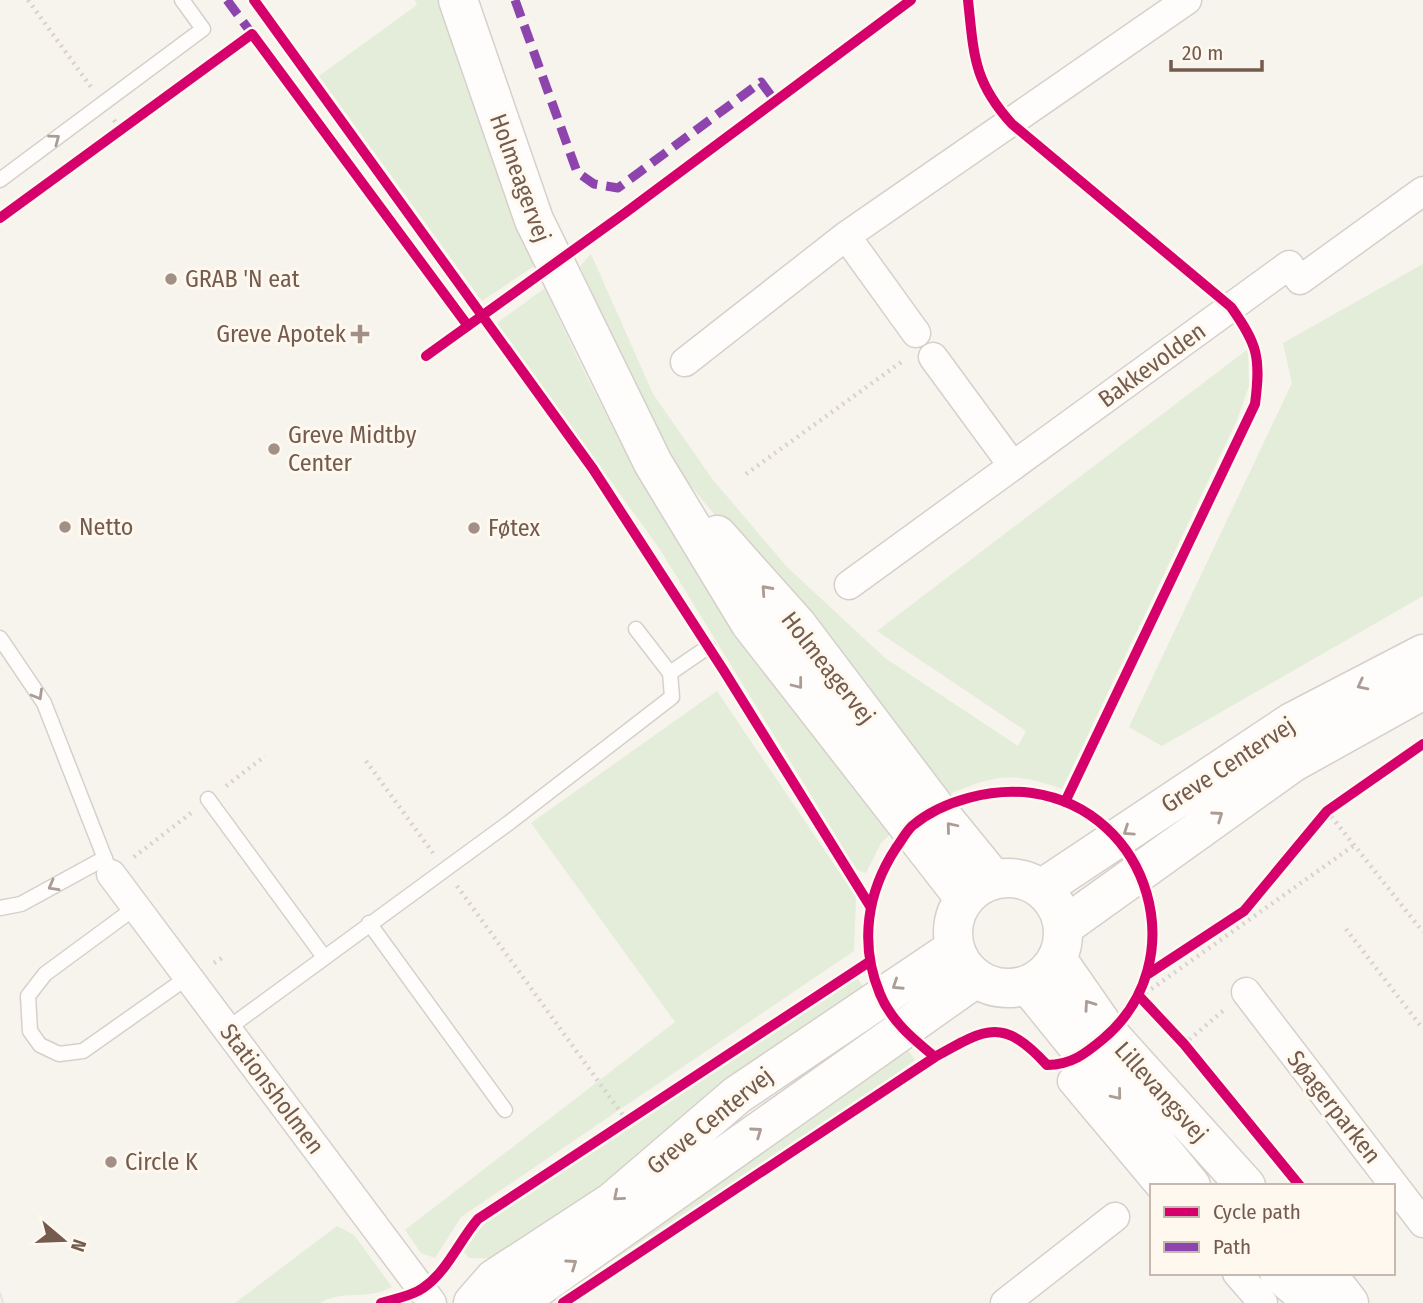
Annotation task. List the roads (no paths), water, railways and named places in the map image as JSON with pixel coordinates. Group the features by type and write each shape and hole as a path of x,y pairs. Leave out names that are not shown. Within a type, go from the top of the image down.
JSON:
{"street":[{"name":"Holmeagervej","path":"457,0 534,220 653,463 750,622 979,889"},
{"path":"685,362 846,236 1187,0"},
{"name":"Bakkevolden","path":"849,585 1289,265 1300,280 1423,191"},
{"path":"846,236 921,347 1013,466"},
{"name":"Greve Centervej","path":"1041,889 1292,722 1423,654"},
{"name":"Greve Centervej","path":"1060,943 1292,763 1423,690"},
{"name":"Stationsholmen","path":"108,866 432,1303"},
{"path":"1010,878 1041,889 1052,899 1060,943 1045,975 1028,985 1010,988 993,986 976,978 962,965 955,948 953,931 956,914 979,889 1010,878"},
{"name":"Lillevangsvej","path":"1060,943 1109,1034 1244,1184"},
{"name":"Greve Centervej","path":"473,1303 494,1279 612,1202 737,1095 955,948"},
{"name":"Greve Centervej","path":"516,1303 976,978"},
{"name":"Lillevangsvej","path":"1028,985 1189,1184"},
{"name":"Søagerparken","path":"1246,992 1393,1184"},
{"path":"1072,1081 1158,1184"},
{"name":"Søagerparken","path":"1395,1186 1423,1223"},
{"path":"1004,1303 1115,1217"},
{"path":"1239,1275 1264,1303"},
{"path":"1281,1275 1314,1303"},
{"path":"1328,1275 1349,1303"}],"lane":[{"path":"0,180 203,29 185,1"},
{"path":"227,1029 445,870 671,697 670,673 636,629"},
{"path":"0,638 44,703 108,866 21,904 0,908"},
{"path":"670,673 708,647"},
{"path":"208,799 324,957"},
{"path":"136,907 45,975 28,996 30,1031 40,1045 59,1054 83,1051 188,977"},
{"path":"369,923 505,1110"}],"tram line":[{"path":"0,1293 3,1303"}],"place":[{"name":"GRAB 'N eat","path":"171,279"},
{"name":"Greve Apotek","path":"360,334"},
{"name":"Greve Midtby Center","path":"274,449"},
{"name":"Netto","path":"65,527"},
{"name":"Føtex","path":"474,528"},
{"name":"Circle K","path":"111,1162"}]}
